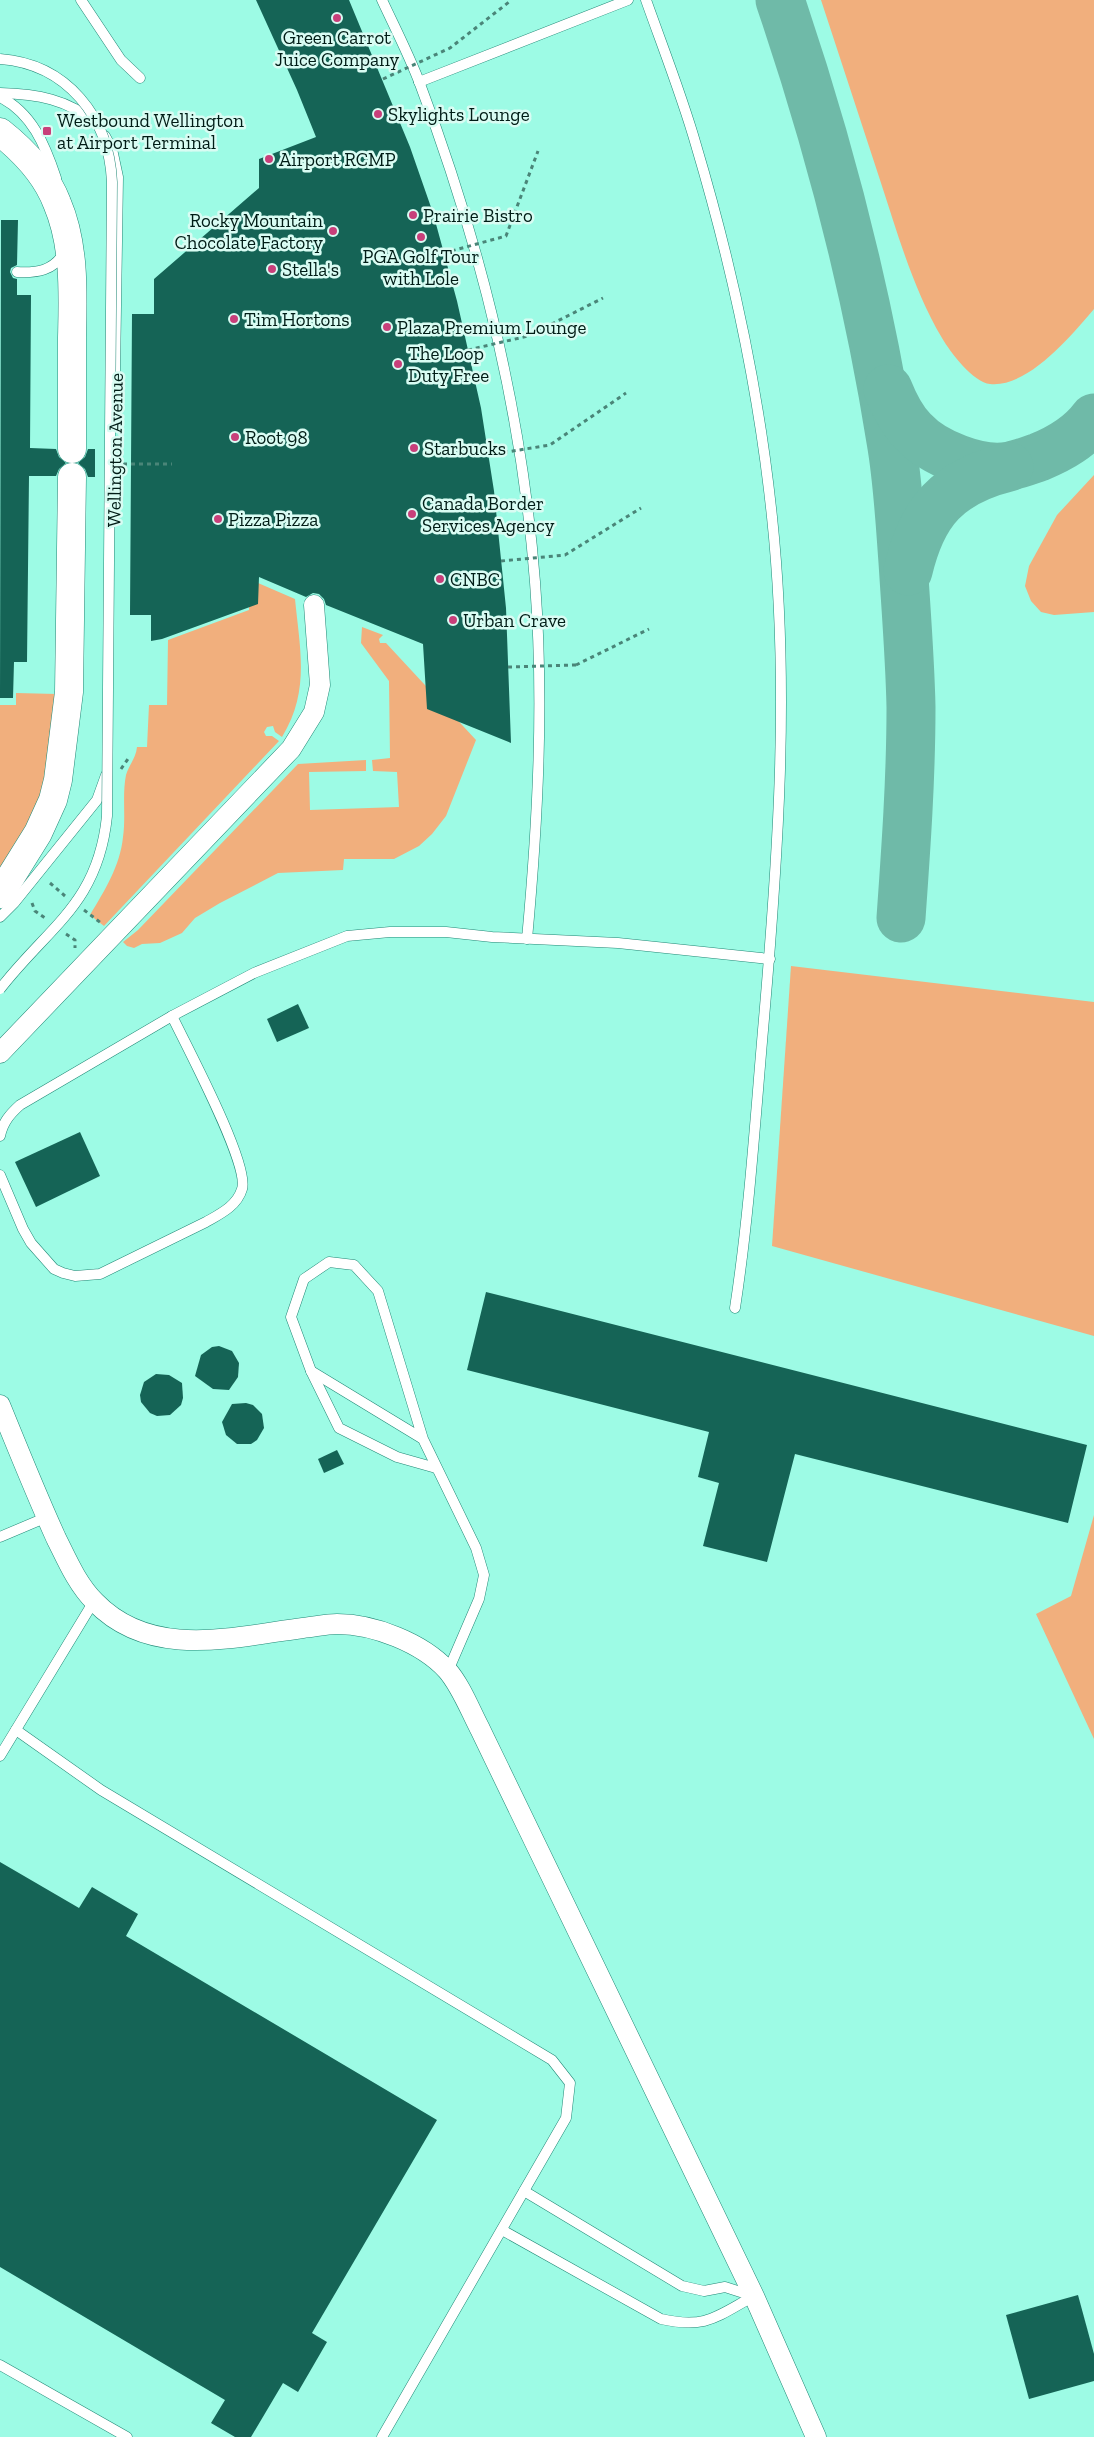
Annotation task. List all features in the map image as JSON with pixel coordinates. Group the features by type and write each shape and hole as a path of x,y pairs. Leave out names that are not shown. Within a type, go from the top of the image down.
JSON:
{"main road":[{"path":"0,132 27,157 49,186 58,204 68,241 72,274 72,449"},
{"path":"0,894 38,833 53,800 58,780 69,692 72,477"}],"street":[{"path":"0,1053 291,749 314,712 320,684 314,605"},
{"path":"0,1405 47,1517 72,1570 94,1601 113,1618 127,1627 161,1639 199,1640 338,1624 369,1629 396,1637 427,1651 448,1671 480,1729 754,2296 816,2437"}],"lane":[{"path":"81,0 120,60 140,78"},
{"path":"382,0 419,82 450,170 482,280 508,386 526,504 534,582 540,695 538,790 527,939"},
{"path":"419,82 628,0"},
{"path":"646,0 693,134 711,196 740,318 763,449 777,580 782,734 780,812 770,959 744,1250 735,1308"},
{"name":"Wellington Avenue","path":"0,59 42,68 63,82 82,100 103,132 109,150 112,182 107,806 105,836 95,869 79,899 0,990"},
{"name":"Wellington Avenue","path":"0,93 40,96 72,106 96,125 112,149 118,177 112,738 105,778 96,800 14,903 0,917"},
{"path":"0,97 10,102 24,114 40,138 49,157 67,213 71,236 72,274"},
{"path":"17,272 38,272 51,268 64,254 68,241"},
{"path":"0,1136 2,1126 9,1115 20,1105 172,1016 254,973 347,936 390,932 446,932 618,944 770,959"},
{"path":"0,1175 10,1202 31,1243 54,1270 76,1276 100,1274 223,1213 234,1203 239,1198 243,1187 241,1170 233,1146 172,1016"},
{"path":"436,1468 396,1457 339,1428 311,1371 291,1317 304,1279 329,1262 354,1265 378,1291 423,1440 476,1548 484,1575 479,1599 448,1671"},
{"path":"311,1371 423,1440"},
{"path":"0,1537 47,1517"},
{"path":"0,1756 94,1601"},
{"path":"16,1730 101,1790 552,2060 570,2084 566,2118 382,2437"},
{"path":"524,2191 682,2286 704,2291 725,2287 754,2296"},
{"path":"502,2230 661,2319 682,2324 708,2322 754,2296"},
{"path":"0,2365 127,2437"}],"path":[{"path":"383,80 450,48 510,2"},
{"path":"444,253 506,236 538,151"},
{"path":"468,350 528,336 603,298"},
{"path":"488,455 550,445 626,393"},
{"path":"114,464 172,464"},
{"path":"501,561 565,555 641,508"},
{"path":"508,667 576,665 649,629"}],"shaded area":[{"path":"821,0 1094,0 1094,309 1048,358 1019,378 1004,383 990,384 977,378 963,366 951,351 932,320 900,243"},
{"path":"1094,475 1094,612 1054,615 1041,612 1031,601 1025,586 1029,566 1057,515"},
{"path":"249,579 295,599 301,670 297,703 291,720 282,737 275,732 273,726 267,727 264,732 266,736 272,736 279,741 104,926 90,915 106,887 119,858 124,829 126,775 137,747 147,747 149,705 167,705 168,640 249,610"},
{"path":"362,627 383,635 379,639 380,643 386,643 476,740 446,816 432,834 419,846 394,859 344,859 343,870 278,873 195,918 182,933 160,943 142,944 134,948 127,946 123,942 138,930 298,764 366,760 366,771 309,772 310,810 399,807 397,772 373,771 372,760 390,758 389,681 361,643"},
{"path":"16,693 57,694 49,784 0,880 0,705 16,705"},
{"path":"791,966 1094,1002 1094,1336 772,1246"},
{"path":"1094,1515 1094,1739 1036,1614 1071,1596"}],"building":[{"path":"256,0 349,0 410,147 433,213 457,301 481,408 494,491 506,608 511,743 427,709 423,644 326,605 324,599 319,594 313,593 306,597 259,577 258,604 162,639 151,641 151,615 130,615 132,314 154,314 154,279 259,188 259,159 316,137"},
{"path":"1,220 18,220 17,265 11,268 10,272 13,278 17,279 17,295 31,295 30,448 56,449 59,457 66,463 59,469 56,476 29,476 27,662 14,662 13,698 0,698"},
{"path":"88,449 95,449 95,477 88,477 85,469 78,463 85,457"},
{"path":"298,1004 309,1028 277,1042 267,1019"},
{"path":"80,1132 100,1176 36,1207 15,1162"},
{"path":"486,1292 1087,1445 1068,1523 795,1454 767,1562 703,1546 719,1483 698,1477 709,1432 467,1370"},
{"path":"219,1346 232,1351 239,1363 238,1377 229,1390 213,1389 195,1376 201,1355 212,1347"},
{"path":"156,1374 169,1375 182,1383 183,1398 181,1405 170,1415 157,1416 150,1413 141,1402 140,1395 144,1382"},
{"path":"246,1403 253,1405 262,1414 264,1428 257,1440 251,1444 237,1444 226,1435 222,1422 232,1404"},
{"path":"337,1450 344,1464 324,1473 318,1459"},
{"path":"0,1862 79,1908 92,1887 138,1914 126,1936 437,2120 312,2333 327,2342 298,2392 283,2383 251,2437 235,2437 211,2423 225,2400 0,2267"},
{"path":"1078,2295 1094,2354 1094,2381 1029,2399 1006,2315"}],"taxiway":[{"path":"780,0 815,108 845,218 870,329 895,471 903,562 911,707 909,787 901,918"},
{"path":"888,389 901,416 932,447 958,459 985,466 1010,466 1047,454 1076,436 1094,418"},
{"path":"908,571 921,532 941,502 969,481 1009,467"}],"place":[{"name":"Green Carrot Juice Company","path":"337,18"},
{"name":"Skylights Lounge","path":"378,114"},
{"name":"Westbound Wellington at Airport Terminal","path":"47,131"},
{"name":"Airport RCMP","path":"269,159"},
{"name":"Prairie Bistro","path":"413,215"},
{"name":"Rocky Mountain Chocolate Factory","path":"333,231"},
{"name":"PGA Golf Tour with Lole","path":"421,237"},
{"name":"Stella's","path":"272,269"},
{"name":"Tim Hortons","path":"234,319"},
{"name":"Plaza Premium Lounge","path":"387,327"},
{"name":"The Loop Duty Free","path":"398,364"},
{"name":"Root 98","path":"235,437"},
{"name":"Starbucks","path":"414,448"},
{"name":"Canada Border Services Agency","path":"412,514"},
{"name":"Pizza Pizza","path":"218,519"},
{"name":"CNBC","path":"440,579"},
{"name":"Urban Crave","path":"453,620"}]}
